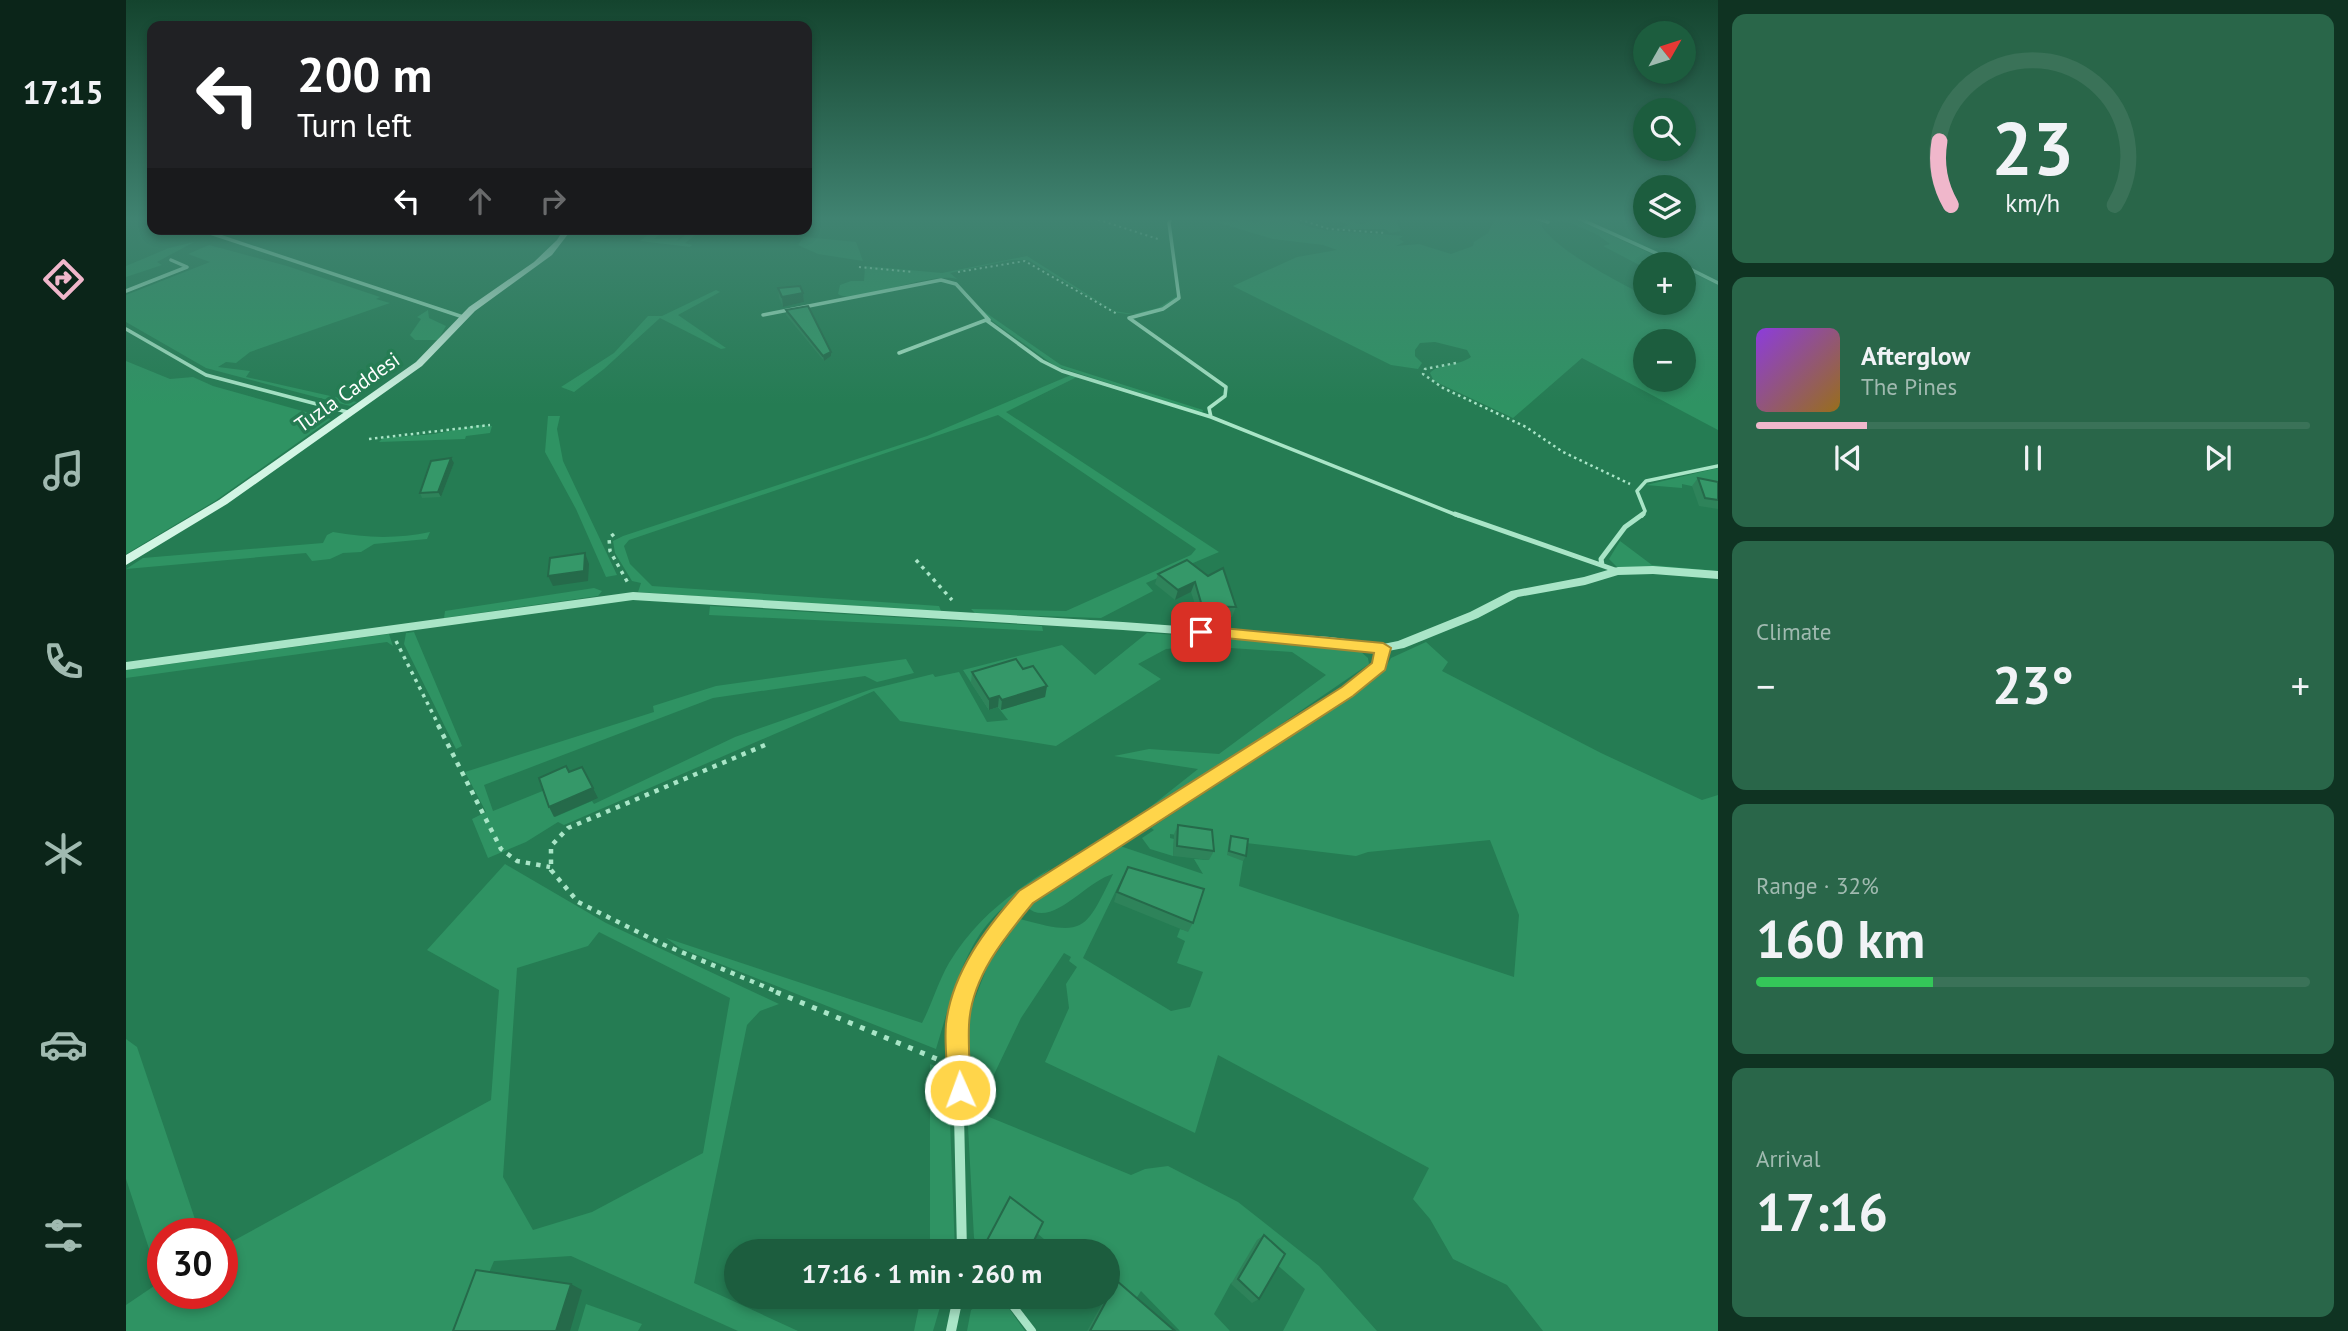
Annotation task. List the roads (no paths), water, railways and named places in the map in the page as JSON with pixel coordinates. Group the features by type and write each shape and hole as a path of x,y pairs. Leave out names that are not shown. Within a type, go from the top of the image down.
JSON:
{"main road":[{"name":"Tuzla Caddesi","path":"126,561 223,502 430,356 463,317 511,280"}],"street":[{"path":"126,666 620,597 1206,632 1383,648 1399,645 1474,615 1515,594 1585,581 1618,571 1653,570 1718,575"},
{"path":"962,1239 957,1023 970,976 997,930 1026,897 1348,692 1379,666 1383,648"},
{"path":"951,1331 956,1309"}],"lane":[{"path":"126,291 154,280"},
{"path":"352,280 463,317"},
{"path":"763,315 936,280"},
{"path":"947,280 956,284 967,300 1042,361 1062,371 1211,417 1495,530 1618,571"},
{"path":"1177,280 1179,298 1163,310 1129,318 1226,387 1225,396 1209,408 1211,417"},
{"path":"900,353 980,320 992,321"},
{"path":"126,329 205,375 351,413"},
{"path":"1602,565 1601,559 1625,527 1640,519 1645,511 1638,489 1646,481 1718,466"},
{"path":"1015,1309 1032,1331"}],"waterway":[{"path":"1712,280 1718,283"}]}
